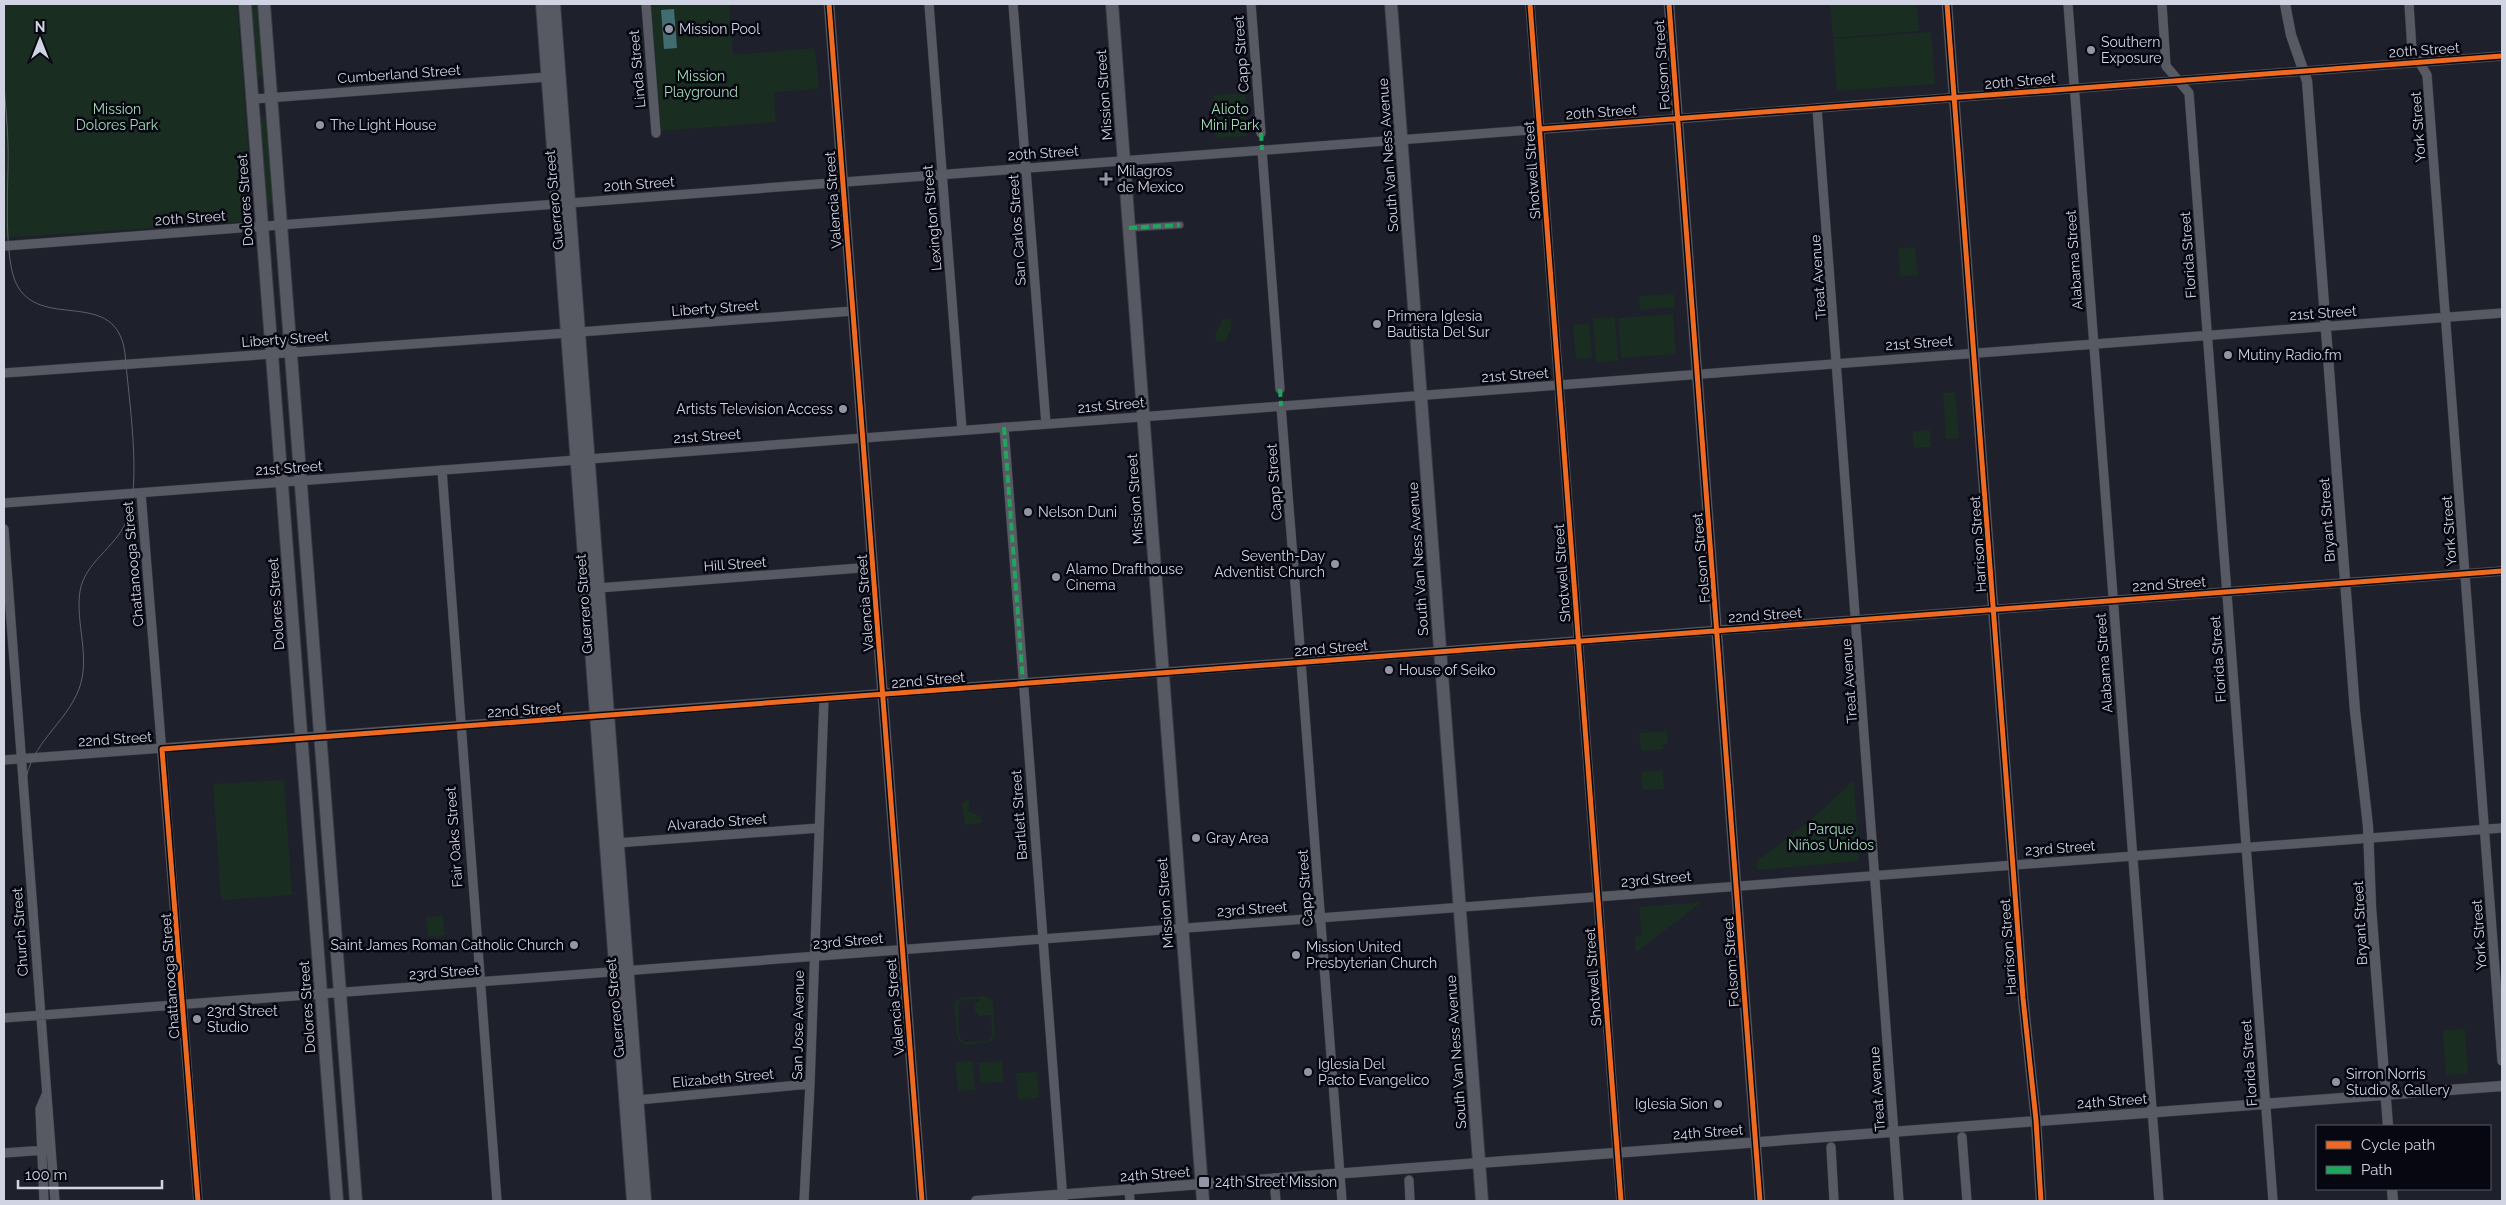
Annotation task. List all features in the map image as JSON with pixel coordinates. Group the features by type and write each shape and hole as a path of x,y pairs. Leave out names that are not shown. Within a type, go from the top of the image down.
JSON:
{"main road":[{"name":"Dolores Street","path":"245,4 337,1201"},
{"path":"264,4 356,1201"},
{"name":"Guerrero Street","path":"542,4 548,76 563,204 622,972 638,1100 645,1201"},
{"name":"Guerrero Street","path":"554,4 563,204"},
{"name":"Mission Street","path":"1112,4 1203,1201"},
{"name":"South Van Ness Avenue","path":"1391,4 1482,1201"},
{"name":"Guerrero Street","path":"583,459 598,588 602,716 618,843 633,1201"},
{"path":"292,610 310,608"}],"street":[{"name":"Linda Street","path":"646,4 656,133"},
{"name":"Valencia Street","path":"830,4 922,1201"},
{"name":"Lexington Street","path":"929,4 962,430"},
{"name":"San Carlos Street","path":"1013,4 1046,424"},
{"name":"Capp Street","path":"1251,4 1261,133"},
{"name":"Shotwell Street","path":"1530,4 1622,1201"},
{"name":"Folsom Street","path":"1669,4 1760,1201"},
{"name":"Harrison Street","path":"1948,4 2023,998 2036,1120 2041,1201"},
{"name":"Alabama Street","path":"2068,4 2159,1201"},
{"name":"Florida Street","path":"2162,4 2166,66 2189,93 2273,1201"},
{"name":"Bryant Street","path":"2285,4 2291,35 2307,80 2355,711 2369,838 2371,907 2388,1125"},
{"name":"York Street","path":"2409,4 2412,50 2427,75 2502,1061"},
{"name":"20th Street","path":"4,246 2502,56"},
{"name":"Cumberland Street","path":"253,99 548,76"},
{"name":"Treat Avenue","path":"1817,108 1899,1201"},
{"path":"1262,150 1280,389"},
{"path":"1129,228 1180,225"},
{"name":"Liberty Street","path":"4,373 853,311"},
{"name":"21st Street","path":"4,503 2502,313"},
{"name":"Capp Street","path":"1281,406 1300,646"},
{"name":"Bartlett Street","path":"1004,427 1063,1198"},
{"name":"Fair Oaks Street","path":"442,470 479,983 497,1201"},
{"name":"Chattanooga Street","path":"141,493 184,1006 198,1201"},
{"name":"Church Street","path":"4,528 8,633 21,759 55,1201"},
{"name":"Hill Street","path":"598,588 873,567"},
{"name":"22nd Street","path":"4,760 2502,571"},
{"name":"Capp Street","path":"1301,662 1342,1201"},
{"name":"San Jose Avenue","path":"804,1201 824,699"},
{"name":"Alvarado Street","path":"618,843 819,828"},
{"name":"23rd Street","path":"4,1018 184,1006 1320,917 2502,828"},
{"name":"Elizabeth Street","path":"638,1100 810,1084"},
{"name":"24th Street","path":"976,1201 1063,1198 1129,1189 2502,1086"},
{"name":"Church Street","path":"44,1201 40,1150 40,1109 46,1095"},
{"path":"1962,1137 1967,1201"},
{"path":"1831,1147 1834,1201"},
{"path":"4,1153 51,1150"},
{"path":"1409,1180 1410,1201"},
{"path":"1129,1189 1130,1201"},
{"path":"1275,1191 1276,1201"}],"green space":[{"name":"Mission Dolores Park","path":"4,4 237,4 254,221 4,238"},
{"path":"249,4 258,4 263,73 260,78 256,77"},
{"name":"Mission Playground","path":"650,4 729,4 733,55 815,48 819,89 774,92 776,122 661,131"},
{"path":"1830,4 1917,4 1919,31 1833,38"},
{"path":"1931,32 1935,84 1837,91 1833,39"},
{"name":"Alioto Mini Park","path":"1245,93 1247,136 1215,138 1213,95"},
{"path":"262,115 267,119 273,201 268,206 266,205 258,117"},
{"path":"1915,247 1918,275 1900,276 1898,248"},
{"path":"1674,294 1675,307 1640,310 1639,296"},
{"path":"1673,314 1676,354 1621,358 1618,318"},
{"path":"1615,317 1618,361 1596,362 1593,318"},
{"path":"1223,319 1230,319 1232,326 1226,340 1220,342 1216,340 1215,335"},
{"path":"1589,324 1592,358 1576,359 1573,325"},
{"path":"1955,392 1959,438 1946,439 1943,393"},
{"path":"1930,430 1931,447 1914,448 1912,431"},
{"path":"1667,731 1668,744 1663,744 1664,749 1641,751 1639,733"},
{"path":"1663,770 1664,789 1642,790 1641,772"},
{"path":"284,780 292,895 221,900 213,784"},
{"name":"Parque Niños Unidos","path":"1854,780 1859,861 1757,870 1756,862 1818,814"},
{"path":"966,799 970,802 968,811 980,816 982,823 965,825 962,803 966,802"},
{"path":"1702,902 1636,952 1635,937 1642,936 1639,907"},
{"path":"443,916 445,935 428,937 426,917"},
{"path":"985,996 993,1001 995,1035 991,1042 966,1045 958,1040 954,1006 957,1000 963,997","holes":["981,999 975,1004 975,1011 978,1016 991,1015 992,1036 987,1041 964,1042 959,1036 958,1004 963,1000"]},
{"path":"2465,1029 2468,1074 2446,1075 2443,1030"},
{"path":"973,1061 975,1090 958,1091 955,1062"},
{"path":"1002,1061 1004,1082 980,1083 979,1063"},
{"path":"1037,1072 1039,1098 1018,1099 1016,1073"}],"shaded area":[{"name":"Mission Pool","path":"674,9 677,48 664,49 661,10"}],"tram line":[{"path":"4,83 8,139 7,220 13,275 18,287 30,299 44,306 94,314 108,321 119,333 125,353 133,440 133,486 131,506 126,522 115,540 94,563 83,581 80,591 79,615 84,665 79,689 66,713 34,756 28,769 25,784 57,1201"}],"marked path":[{"path":"1261,133 1262,150"},
{"path":"1129,228 1180,225"},
{"path":"1280,389 1281,406"},
{"path":"1004,427 1023,683"},
{"path":"1300,647 1301,662"}],"cycle path":[{"path":"829,4 922,1201"},
{"path":"1530,4 1621,1201"},
{"path":"1669,4 1760,1201"},
{"path":"1947,4 2023,998 2036,1120 2041,1201"},
{"path":"1540,129 2502,56"},
{"path":"198,1201 162,749 2502,571"}],"place":[{"name":"Mission Pool","path":"669,29"},
{"name":"Southern Exposure","path":"2091,50"},
{"name":"The Light House","path":"320,125"},
{"name":"Milagros de Mexico","path":"1106,179"},
{"name":"Primera Iglesia Bautista Del Sur","path":"1377,324"},
{"name":"Mutiny Radio.fm","path":"2228,355"},
{"name":"Artists Television Access","path":"843,409"},
{"name":"Nelson Duni","path":"1028,512"},
{"name":"Seventh-Day Adventist Church","path":"1335,564"},
{"name":"Alamo Drafthouse Cinema","path":"1056,577"},
{"name":"House of Seiko","path":"1389,670"},
{"name":"Gray Area","path":"1196,838"},
{"name":"Saint James Roman Catholic Church","path":"574,945"},
{"name":"Mission United Presbyterian Church","path":"1296,955"},
{"name":"23rd Street Studio","path":"197,1019"},
{"name":"Iglesia Del Pacto Evangelico","path":"1308,1072"},
{"name":"Sirron Norris Studio & Gallery","path":"2336,1082"},
{"name":"Iglesia Sion","path":"1718,1104"},
{"name":"24th Street Mission","path":"1204,1182"}]}
